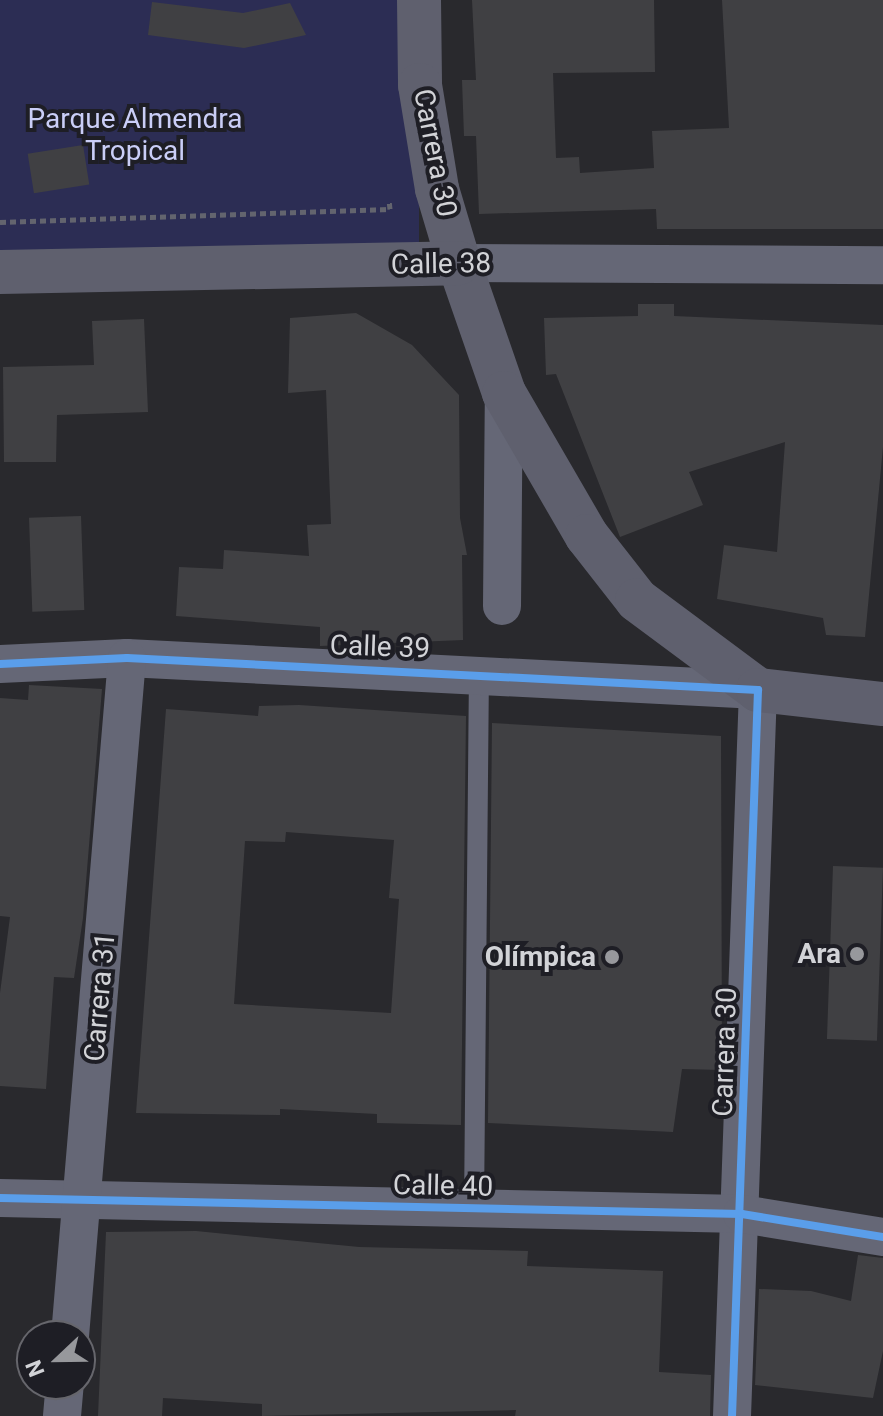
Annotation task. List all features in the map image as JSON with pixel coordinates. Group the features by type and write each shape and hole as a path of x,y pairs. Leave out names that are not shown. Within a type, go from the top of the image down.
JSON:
{"main road":[{"name":"Carrera 30","path":"419,0 420,85 437,189 504,393 587,536 637,600 758,690"},
{"name":"Calle 38","path":"0,272 459,263"},
{"name":"Calle 39","path":"758,690 883,704"}],"street":[{"name":"Calle 38","path":"459,263 883,265"},
{"name":"Carrera 30","path":"502,606 504,393"},
{"name":"Calle 39","path":"0,664 127,658 479,673 758,690"},
{"name":"Carrera 31","path":"72,1320 127,658"},
{"name":"Carrera 30","path":"732,1416 742,1214 758,690"},
{"name":"Calle 40","path":"0,1198 742,1214 883,1237"}],"lane":[{"path":"474,1209 479,673"}],"path":[{"path":"0,222 390,209"}],"green space":[{"name":"Parque Almendra Tropical","path":"0,0 419,0 419,272 0,272"}],"building":[{"path":"472,0 654,0 655,72 553,73 556,158 579,157 580,173 654,168 652,131 729,128 722,0 883,0 883,229 657,229 656,209 479,214 476,136 464,136 462,80 476,80"},
{"path":"152,2 243,13 290,3 306,35 244,48 148,35"},
{"path":"83,145 89,185 34,193 28,154"},
{"path":"638,304 674,304 674,316 883,325 883,447 865,637 826,635 823,618 717,599 724,545 777,552 785,442 689,472 703,505 620,537 556,374 546,375 544,318 638,316"},
{"path":"356,313 412,345 459,395 460,518 467,555 462,555 463,640 320,646 320,627 176,616 179,567 223,569 224,550 309,556 307,525 331,524 326,390 288,393 290,318"},
{"path":"144,319 148,412 57,415 56,462 4,462 3,367 94,365 92,321"},
{"path":"81,516 84,610 32,612 29,518"},
{"path":"29,685 102,689 83,918 74,978 54,977 46,1089 0,1086 0,993 10,917 0,916 0,698 28,700"},
{"path":"299,705 466,716 461,1125 377,1123 377,1114 280,1109 280,1115 136,1113 166,709 258,716 259,706","holes":["286,832 394,840 389,898 399,899 391,1013 234,1004 245,841 285,842"]},
{"name":"Olímpica","path":"492,723 721,736 722,1070 682,1069 673,1132 488,1123"},
{"name":"Ara","path":"833,866 883,868 877,1041 827,1039"},
{"path":"196,1231 359,1247 528,1251 527,1266 663,1271 659,1372 711,1375 710,1416 515,1416 516,1410 262,1416 262,1404 163,1398 162,1416 98,1416 106,1232"},
{"path":"858,1255 883,1258 883,1351 873,1398 755,1385 759,1289 811,1291 851,1301"}],"cycle path":[{"path":"0,664 127,658 758,690 732,1416"},
{"path":"0,1198 742,1214 883,1237"}],"place":[{"name":"Ara","path":"857,954"},
{"name":"Olímpica","path":"612,957"}]}
